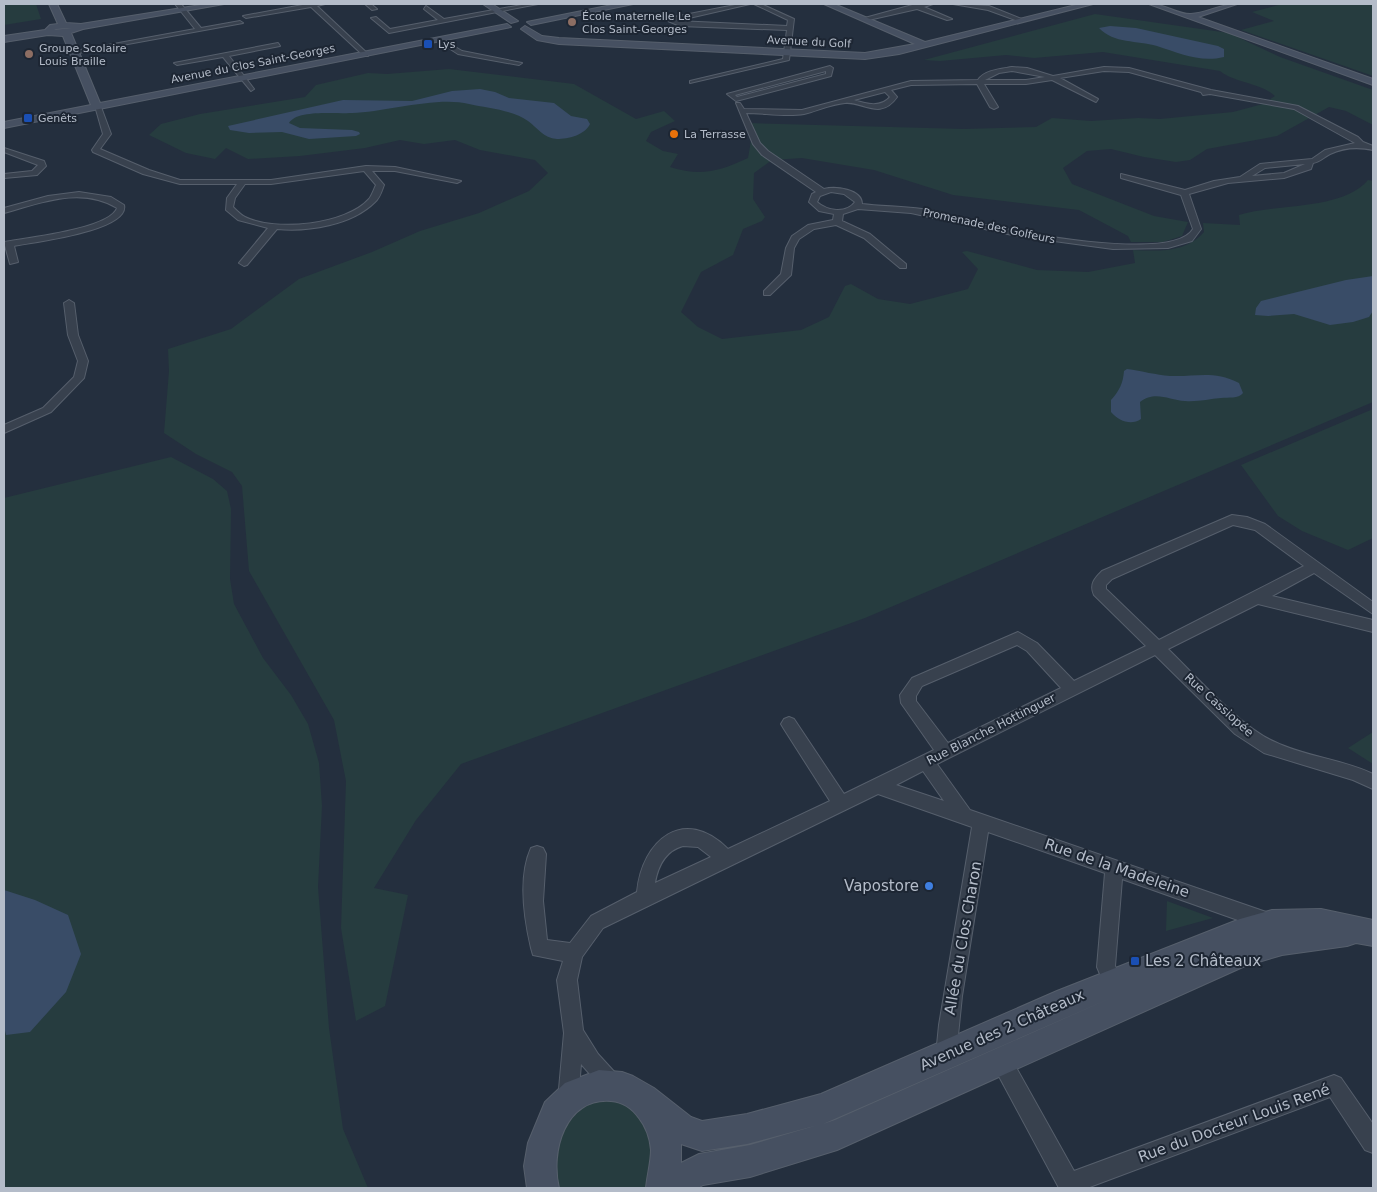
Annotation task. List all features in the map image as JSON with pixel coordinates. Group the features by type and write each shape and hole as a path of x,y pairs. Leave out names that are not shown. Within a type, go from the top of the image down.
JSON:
{"street":[{"path":"53,4 106,128 107,134 96,147 99,153 165,179 180,182 271,182 342,170 366,168 395,169 458,181"},
{"path":"4,39 64,29 77,29 79,27 181,7 220,4"},
{"path":"246,16 312,4 322,4"},
{"path":"312,4 366,55"},
{"path":"368,4 374,9"},
{"path":"487,4 498,11 510,24 528,26 629,4"},
{"path":"374,18 389,31 535,4"},
{"path":"718,4 726,8"},
{"path":"747,4 671,21 680,24 790,28"},
{"path":"692,82 781,63 786,60 792,19 757,4"},
{"path":"828,4 924,45"},
{"path":"910,4 948,19"},
{"path":"864,19 930,4"},
{"path":"956,4 989,8 1021,20"},
{"name":"Avenue du Golf","path":"528,26 540,38 559,41 871,55 924,45 1082,4"},
{"path":"1153,4 1373,82"},
{"path":"1189,17 1233,4"},
{"path":"181,7 199,30"},
{"path":"426,8 443,21"},
{"path":"263,14 269,20"},
{"path":"73,52 240,23"},
{"name":"Avenue du Clos Saint-Georges","path":"4,125 366,55 510,24"},
{"path":"440,40 460,53 519,63"},
{"path":"177,63 278,45"},
{"path":"226,55 251,89"},
{"path":"736,99 829,75 830,68 730,94 736,99 757,144 765,153 822,192"},
{"path":"741,111 802,112 886,89 924,82 1026,82 1097,70 1116,69 1170,80 1166,84 1179,92 1196,94 1210,92 1296,107 1355,139 1360,144 1373,148"},
{"path":"980,83 983,77 988,74 1010,70 1036,72 1057,78 1096,100"},
{"path":"980,83 994,107"},
{"path":"847,100 863,105 884,104 890,102 894,97 886,89"},
{"path":"1242,179 1263,166 1276,163 1309,162 1328,152 1360,144"},
{"path":"4,150 41,163 42,166 34,173 4,176"},
{"path":"1124,176 1185,193 1203,186 1242,179 1285,176 1303,170 1308,167 1309,162"},
{"path":"242,183 231,198 229,208 233,215 248,222 274,227 303,226 338,220 373,202 379,190 378,181 366,168"},
{"path":"841,191 856,197 859,202 857,206 839,212 816,206 813,198 822,192 841,191"},
{"name":"Promenade des Golfeurs","path":"857,206 929,213 967,223 1063,241 1154,247 1173,245 1188,240 1194,235 1197,229 1185,193"},
{"path":"4,210 42,199 73,195 98,196 115,202 120,208 120,213 114,219 100,226 6,244 13,262"},
{"path":"837,222 839,212"},
{"path":"767,293 786,275 790,248 795,238 810,227 837,222 871,239 903,266"},
{"path":"244,263 274,227"},
{"path":"4,429 48,410 79,378 84,361 72,335 69,303"},
{"name":"Rue Cassiopée","path":"1373,609 1260,527 1247,522 1232,520 1107,575 1099,583 1099,592 1241,729 1270,748 1356,774 1373,782"},
{"name":"Rue Blanche Hottinguer","path":"567,1100 573,1064 574,1033 567,980 574,953 598,922 645,897 878,786 1071,688 1257,598 1315,566"},
{"path":"1257,598 1373,626"},
{"path":"945,752 908,703 908,695 917,682 1018,638 1032,647 1071,688"},
{"path":"789,724 841,804"},
{"path":"926,762 962,814"},
{"name":"Rue de la Madeleine","path":"878,786 1272,923"},
{"name":"Allée du Clos Charon","path":"946,1055 948,1023 978,855 981,821"},
{"path":"645,897 646,876 653,858 658,850 668,842 690,836 709,843 725,859"},
{"path":"537,854 534,875 533,921 540,948 574,953"},
{"path":"1114,867 1106,967 1120,994 1135,1003"},
{"name":"Avenue des 2 Châteaux","path":"612,1084 633,1090 682,1129 702,1136 746,1129 822,1109 1067,1001 1194,950 1272,923 1321,922 1367,932"},
{"name":"Avenue des 2 Châteaux","path":"667,1188 699,1170 750,1161 837,1135 1244,953 1265,946 1367,932"},
{"path":"574,1033 591,1060 612,1084"},
{"path":"1002,1060 1070,1186"},
{"path":"527,1188 540,1156 545,1134 567,1100 581,1091 597,1085 612,1084"},
{"name":"Rue du Docteur Louis René","path":"1070,1186 1334,1085 1373,1142"},
{"path":"651,1105 662,1123 667,1144 667,1168 662,1188"},
{"path":"540,1156 543,1188"}],"green space":[{"path":"4,4 36,4 41,19 4,25"},
{"path":"1282,4 1373,4 1373,76 1241,30 1274,21 1252,12"},
{"path":"1095,14 1229,33 1280,57 1373,90 1373,125 1346,111 1329,107 1277,136 1207,149 1190,160 1176,162 1111,149 1087,151 1063,168 1072,184 1154,216 1188,222 1182,236 1163,242 1131,242 1128,236 1079,210 953,195 874,170 802,158 772,160 754,173 753,199 765,217 762,221 743,229 733,255 701,272 681,312 698,327 722,339 801,330 829,317 845,286 851,284 878,299 910,304 968,289 978,269 962,252 967,251 1037,270 1088,272 1135,263 1133,250 1153,251 1172,249 1189,244 1204,232 1203,223 1240,225 1239,215 1254,211 1326,202 1357,190 1368,180 1373,181 1373,402 865,618 461,764 416,820 374,888 408,895 385,1006 356,1021 341,928 346,781 334,720 249,571 242,486 232,472 196,454 164,433 169,371 168,349 231,329 299,279 372,252 420,231 479,213 529,191 548,173 535,160 480,150 455,140 424,144 400,140 365,148 300,156 248,159 226,148 215,159 186,153 149,135 161,124 200,114 305,97 316,85 368,73 387,74 449,69 574,84 636,119 664,111 675,121 651,132 646,141 663,151 678,154 670,167 691,172 701,172 719,169 748,158 752,135 748,123 964,129 1036,127 1052,118 1091,121 1138,118 1160,119 1233,112 1263,104 1275,96 1269,91 1220,71 1103,52 1034,58 1006,55 940,61 924,60"},
{"path":"1373,409 1373,538 1348,550 1302,531 1278,516 1241,465"},
{"path":"171,457 213,479 227,491 231,509 230,579 234,604 263,658 291,695 308,724 319,763 322,806 318,887 329,1028 343,1129 368,1188 4,1188 4,498"},
{"path":"1373,732 1373,764 1348,748"},
{"path":"1167,901 1213,918 1166,931"},
{"path":"595,1100 627,1101 652,1128 656,1169 649,1188 560,1188 556,1162 557,1149 561,1137 566,1126 574,1116"}],"water":[{"path":"1110,26 1136,28 1218,46 1224,49 1224,57 1215,59 1198,58 1149,44 1112,37 1099,28"},
{"path":"480,89 495,92 509,98 554,103 571,116 587,119 590,124 580,134 557,139 548,137 528,121 515,114 456,102 442,102 365,112 308,114 293,119 289,123 300,128 352,130 359,132 360,134 356,136 309,139 282,132 249,133 230,130 228,126 343,100 412,101 452,91"},
{"path":"1373,276 1373,311 1369,317 1353,322 1330,325 1294,314 1255,315 1256,308 1261,301 1346,280"},
{"path":"1127,369 1170,376 1213,375 1239,383 1243,393 1236,397 1194,401 1157,396 1146,398 1140,402 1141,419 1125,422 1111,412 1111,400 1119,390 1124,371"},
{"path":"4,890 35,900 68,915 81,954 66,992 30,1032 6,1035 4,1027"}],"place":[{"name":"École maternelle Le Clos Saint-Georges","path":"572,22"},
{"name":"Lys","path":"428,44"},
{"name":"Groupe Scolaire Louis Braille","path":"29,54"},
{"name":"Genêts","path":"28,118"},
{"name":"La Terrasse","path":"674,134"},
{"name":"Vapostore","path":"929,886"},
{"name":"Les 2 Châteaux","path":"1135,961"}]}
